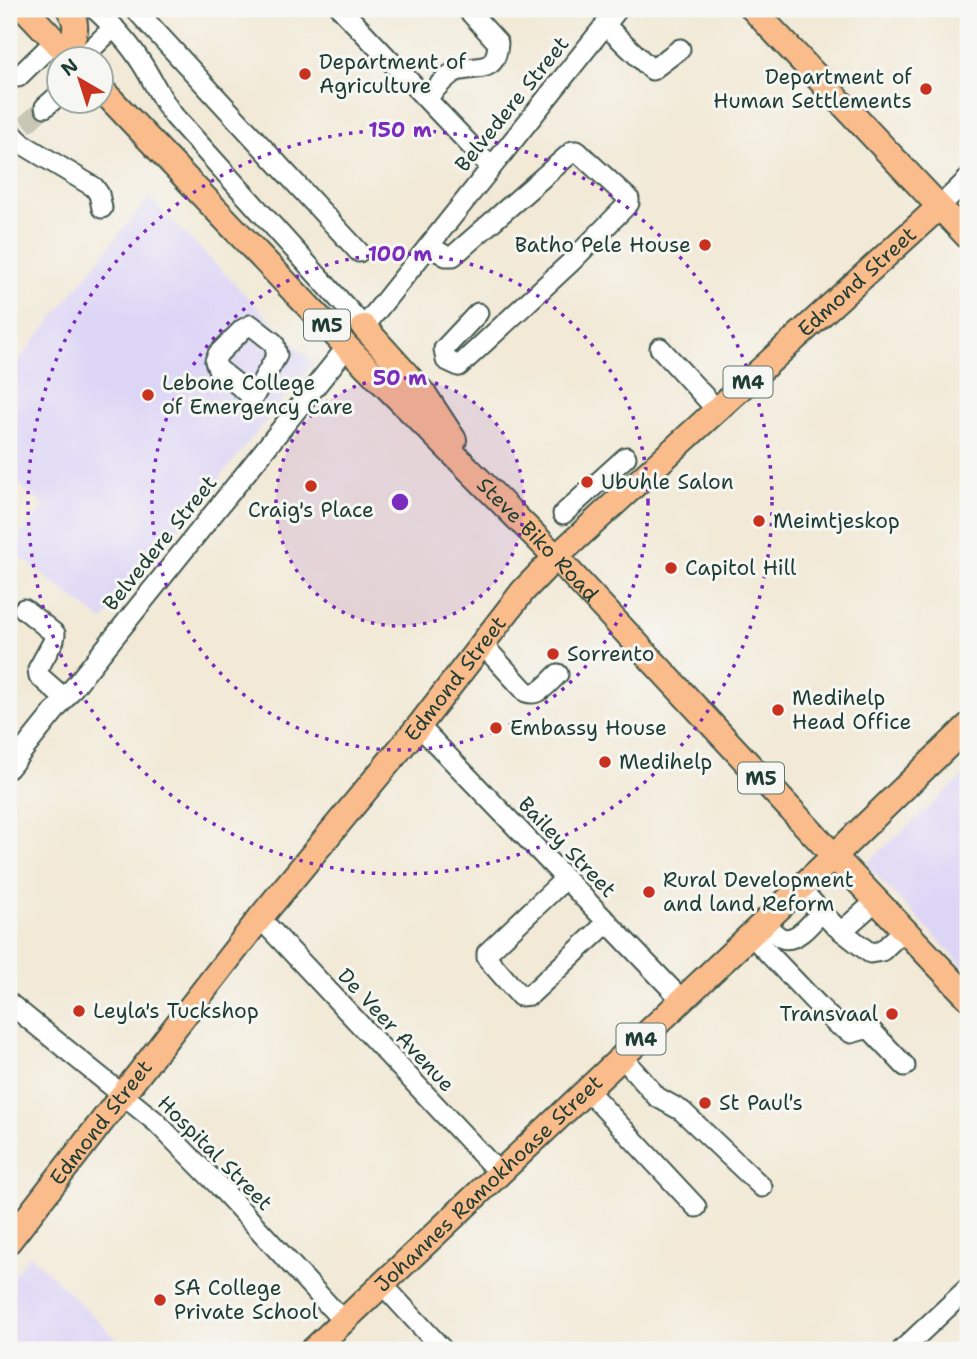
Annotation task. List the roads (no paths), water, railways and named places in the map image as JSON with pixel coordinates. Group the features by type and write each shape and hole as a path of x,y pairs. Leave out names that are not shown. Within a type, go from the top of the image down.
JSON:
{"main road":[{"path":"25,9 61,46"},
{"path":"69,9 76,30 70,46"},
{"path":"752,9 968,237"},
{"name":"Steve Biko Road","path":"116,105 348,347 556,557 968,997"},
{"name":"Edmond Street","path":"9,1241 260,918 419,726 523,591 610,507 939,207"},
{"path":"364,327 424,394 471,471"},
{"name":"Johannes Ramokhoase Street","path":"313,1350 800,889 968,726"}],"street":[{"path":"95,9 114,27 139,60 159,97 174,116 364,327"},
{"path":"135,9 359,252"},
{"path":"341,9 491,167"},
{"path":"427,98 454,72 483,69 497,53 498,43 467,9"},
{"name":"Belvedere Street","path":"364,327 618,9"},
{"path":"605,25 652,71 680,49"},
{"path":"80,46 114,27"},
{"path":"18,78 46,64"},
{"path":"16,131 24,145 94,187 99,194 102,208"},
{"path":"429,246 453,257 573,150 629,199 629,203 571,262 457,366 446,360 444,349 478,313"},
{"name":"Edmond Street","path":"939,207 968,178"},
{"name":"Belvedere Street","path":"9,768 348,347"},
{"path":"660,348 717,410"},
{"path":"563,514 626,457"},
{"path":"593,487 610,507"},
{"path":"24,608 55,634 38,669 39,676 64,698"},
{"path":"482,643 526,692 538,693 558,674"},
{"name":"Bailey Street","path":"419,726 682,1000"},
{"path":"566,878 487,953 487,958 520,996 530,995 608,922"},
{"path":"800,889 821,912 870,953 882,951 904,930"},
{"path":"842,931 877,901"},
{"path":"757,929 786,940 796,936 821,912"},
{"name":"De Veer Avenue","path":"260,918 499,1173"},
{"path":"757,929 840,1027 851,1033 869,1028 905,1066"},
{"name":"Hospital Street","path":"9,1003 156,1122 343,1321"},
{"path":"622,1057 657,1097 682,1111 762,1187"},
{"path":"587,1090 696,1207"},
{"path":"383,1285 443,1350"},
{"path":"902,1350 968,1288"}],"tunnel":[{"path":"25,125 45,107"}],"place":[{"name":"Department of Agriculture","path":"305,74"},
{"name":"Department of Human Settlements","path":"926,89"},
{"name":"Batho Pele House","path":"705,245"},
{"name":"Lebone College of Emergency Care","path":"148,395"},
{"name":"Ubuhle Salon","path":"587,482"},
{"name":"Craig's Place","path":"311,486"},
{"name":"Meimtjeskop","path":"759,521"},
{"name":"Capitol Hill","path":"671,568"},
{"name":"Sorrento","path":"553,654"},
{"name":"Medihelp Head Office","path":"778,710"},
{"name":"Embassy House","path":"496,728"},
{"name":"Medihelp","path":"605,762"},
{"name":"Rural Development and land Reform","path":"649,892"},
{"name":"Leyla's Tuckshop","path":"79,1011"},
{"name":"Transvaal","path":"892,1014"},
{"name":"St Paul's","path":"705,1103"},
{"name":"SA College Private School","path":"160,1300"}]}
